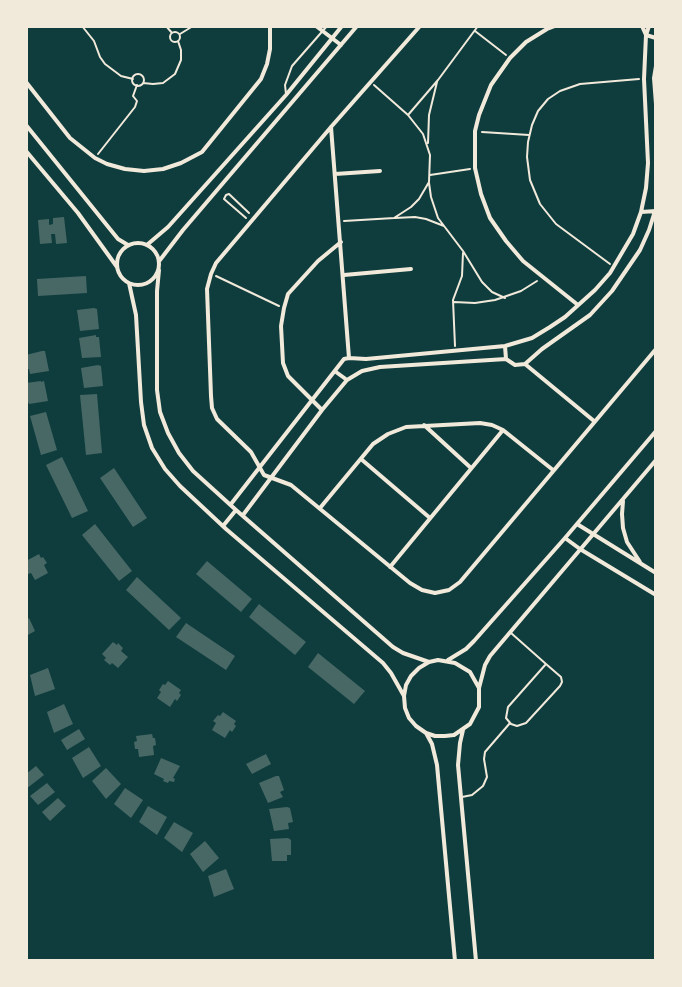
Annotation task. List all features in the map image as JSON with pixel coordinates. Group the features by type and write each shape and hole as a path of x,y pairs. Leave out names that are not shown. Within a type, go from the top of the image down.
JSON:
{"street":[{"path":"26,82 70,138 95,158 107,164 125,169 144,171 163,169 181,164 202,152 262,79 270,49 270,26"},
{"path":"316,26 340,46"},
{"path":"148,244 168,227 286,94 342,26"},
{"path":"160,260 183,230 357,26"},
{"path":"420,26 216,263 207,289 212,408 217,419 254,456 264,475 282,480 291,485 390,567 422,590 436,593 449,590 460,582 656,349"},
{"path":"556,26 547,29 526,42 510,58 491,84 478,115 475,132 475,168 481,194 490,218 506,241 523,261 578,305"},
{"path":"642,26 646,35 656,38"},
{"path":"231,504 342,362 350,358 366,360 505,346 532,338 550,327 595,290 614,267 633,234 641,212 646,188 648,163 644,79 646,35 649,26"},
{"path":"656,66 656,104"},
{"path":"26,125 118,239 128,245"},
{"path":"331,128 350,358"},
{"path":"26,150 78,213 117,267 121,276 129,283 136,315 144,425 152,448 165,469 180,486 224,526 382,663 391,673 404,696"},
{"path":"335,174 380,171"},
{"path":"243,515 322,410 347,380 362,371 380,366 506,359 515,365 525,364 542,349 590,315 612,292 640,250 650,230 656,211 641,212"},
{"path":"117,267 118,257 124,248 138,242 148,244 156,251 160,260 157,291 156,390 160,412 168,433 179,453 193,471 236,510 393,647 414,658 428,662 447,660 466,649 565,538 656,431"},
{"path":"322,410 288,376 283,363 281,326 288,294 318,261 341,242"},
{"path":"344,275 411,269"},
{"path":"129,283 144,284 153,279 159,270"},
{"path":"505,346 506,359"},
{"path":"525,364 594,421"},
{"path":"336,372 347,380"},
{"path":"320,508 373,444 388,434 406,427 480,423 492,425 503,430 553,470"},
{"path":"424,425 471,468"},
{"path":"390,567 503,430"},
{"path":"360,459 430,518"},
{"path":"479,688 490,656 656,460"},
{"path":"623,499 623,528 627,542 643,566"},
{"path":"224,526 236,510"},
{"path":"577,524 656,573"},
{"path":"565,538 656,595"},
{"path":"428,662 411,676 404,696 405,708 409,718 416,726 426,733 435,736 445,736 463,730 476,716 480,697 476,680 463,666 447,660"},
{"path":"463,730 458,754 476,961"},
{"path":"426,733 432,744 437,765 455,961"}],"lane":[{"path":"286,94 285,85 292,66 327,26"},
{"path":"509,632 546,664 560,677 562,684 526,723 517,726 510,723 506,714 508,707 546,664"},
{"path":"461,798 472,795 483,786 487,772 484,759 486,752 510,723"}],"path":[{"path":"82,26 94,41 100,57 108,67 121,76 133,79"},
{"path":"166,26 172,33"},
{"path":"179,34 193,26"},
{"path":"408,115 438,80 478,26"},
{"path":"177,31 182,38 173,42 169,35 172,33 177,31"},
{"path":"474,31 510,58"},
{"path":"143,83 143,77 135,74 132,83 141,86 143,83 158,84 168,80 175,74 181,60 181,50 178,41"},
{"path":"614,267 556,224 540,204 532,188 527,165 529,135 538,111 548,99 560,90 580,84 644,79"},
{"path":"428,146 428,115 438,80"},
{"path":"371,82 408,115 423,134 430,155 429,182 435,211 482,282 492,292 505,298"},
{"path":"95,158 135,107 136,101 133,96 137,85"},
{"path":"475,132 529,135"},
{"path":"430,175 475,168"},
{"path":"394,218 415,203 429,182"},
{"path":"251,223 224,199 226,195 229,194 255,218"},
{"path":"339,221 420,218 446,227"},
{"path":"455,350 453,300 463,269 463,251"},
{"path":"211,274 284,308"},
{"path":"454,302 485,302 505,298 528,287 542,277"}],"building":[{"path":"64,217 67,243 56,244 55,234 51,234 52,243 40,244 38,220 49,219 49,225 53,224 53,218"},
{"path":"86,276 87,293 38,296 37,279"},
{"path":"97,309 99,329 80,331 77,310"},
{"path":"96,335 96,337 99,337 101,357 82,358 79,338"},
{"path":"45,351 49,371 30,374 26,355"},
{"path":"101,366 103,386 84,388 81,368"},
{"path":"44,381 48,401 29,404 26,398 26,383"},
{"path":"97,394 102,453 86,455 80,395"},
{"path":"46,412 57,450 41,455 30,416"},
{"path":"62,457 88,511 72,518 46,465"},
{"path":"114,468 147,518 133,527 100,478"},
{"path":"95,524 132,571 119,581 82,535"},
{"path":"39,554 47,563 44,565 48,573 35,580 31,573 28,574 26,570 26,561"},
{"path":"207,561 252,599 241,612 196,574"},
{"path":"137,577 181,618 169,630 126,590"},
{"path":"259,604 306,642 295,655 249,617"},
{"path":"29,618 35,631 26,636 26,620"},
{"path":"186,623 235,656 226,670 176,637"},
{"path":"113,642 117,645 118,643 123,648 121,651 128,657 118,668 104,660 106,658 102,654"},
{"path":"318,653 365,691 354,704 308,667"},
{"path":"48,668 55,689 35,696 30,675"},
{"path":"168,681 181,690 179,693 181,695 177,701 175,699 170,707 157,698 161,692 159,690"},
{"path":"64,704 73,724 54,733 47,712"},
{"path":"223,712 236,721 234,724 236,726 232,732 230,730 225,738 212,730 216,723 213,721"},
{"path":"79,729 85,739 67,750 61,740"},
{"path":"152,734 156,745 153,746 154,755 139,757 138,749 135,749 134,742 137,741 136,736"},
{"path":"89,747 101,766 83,778 72,758"},
{"path":"266,754 271,764 252,774 246,764"},
{"path":"161,758 180,766 173,778 175,779 174,782 169,781 168,783 163,781 164,779 154,774"},
{"path":"36,766 44,775 26,789 26,774"},
{"path":"106,768 121,784 106,799 92,781"},
{"path":"279,776 284,790 280,792 283,797 268,803 259,783"},
{"path":"47,783 55,792 38,805 30,796"},
{"path":"125,788 143,800 131,818 114,804"},
{"path":"58,798 66,806 50,821 42,812"},
{"path":"148,806 167,817 157,835 139,822"},
{"path":"290,808 293,822 288,823 289,829 274,831 269,809"},
{"path":"174,822 193,833 182,852 164,838"},
{"path":"288,838 291,840 291,855 287,855 287,861 272,861 270,839"},
{"path":"205,841 219,858 203,872 190,854"},
{"path":"226,869 234,889 214,897 208,876"}]}
